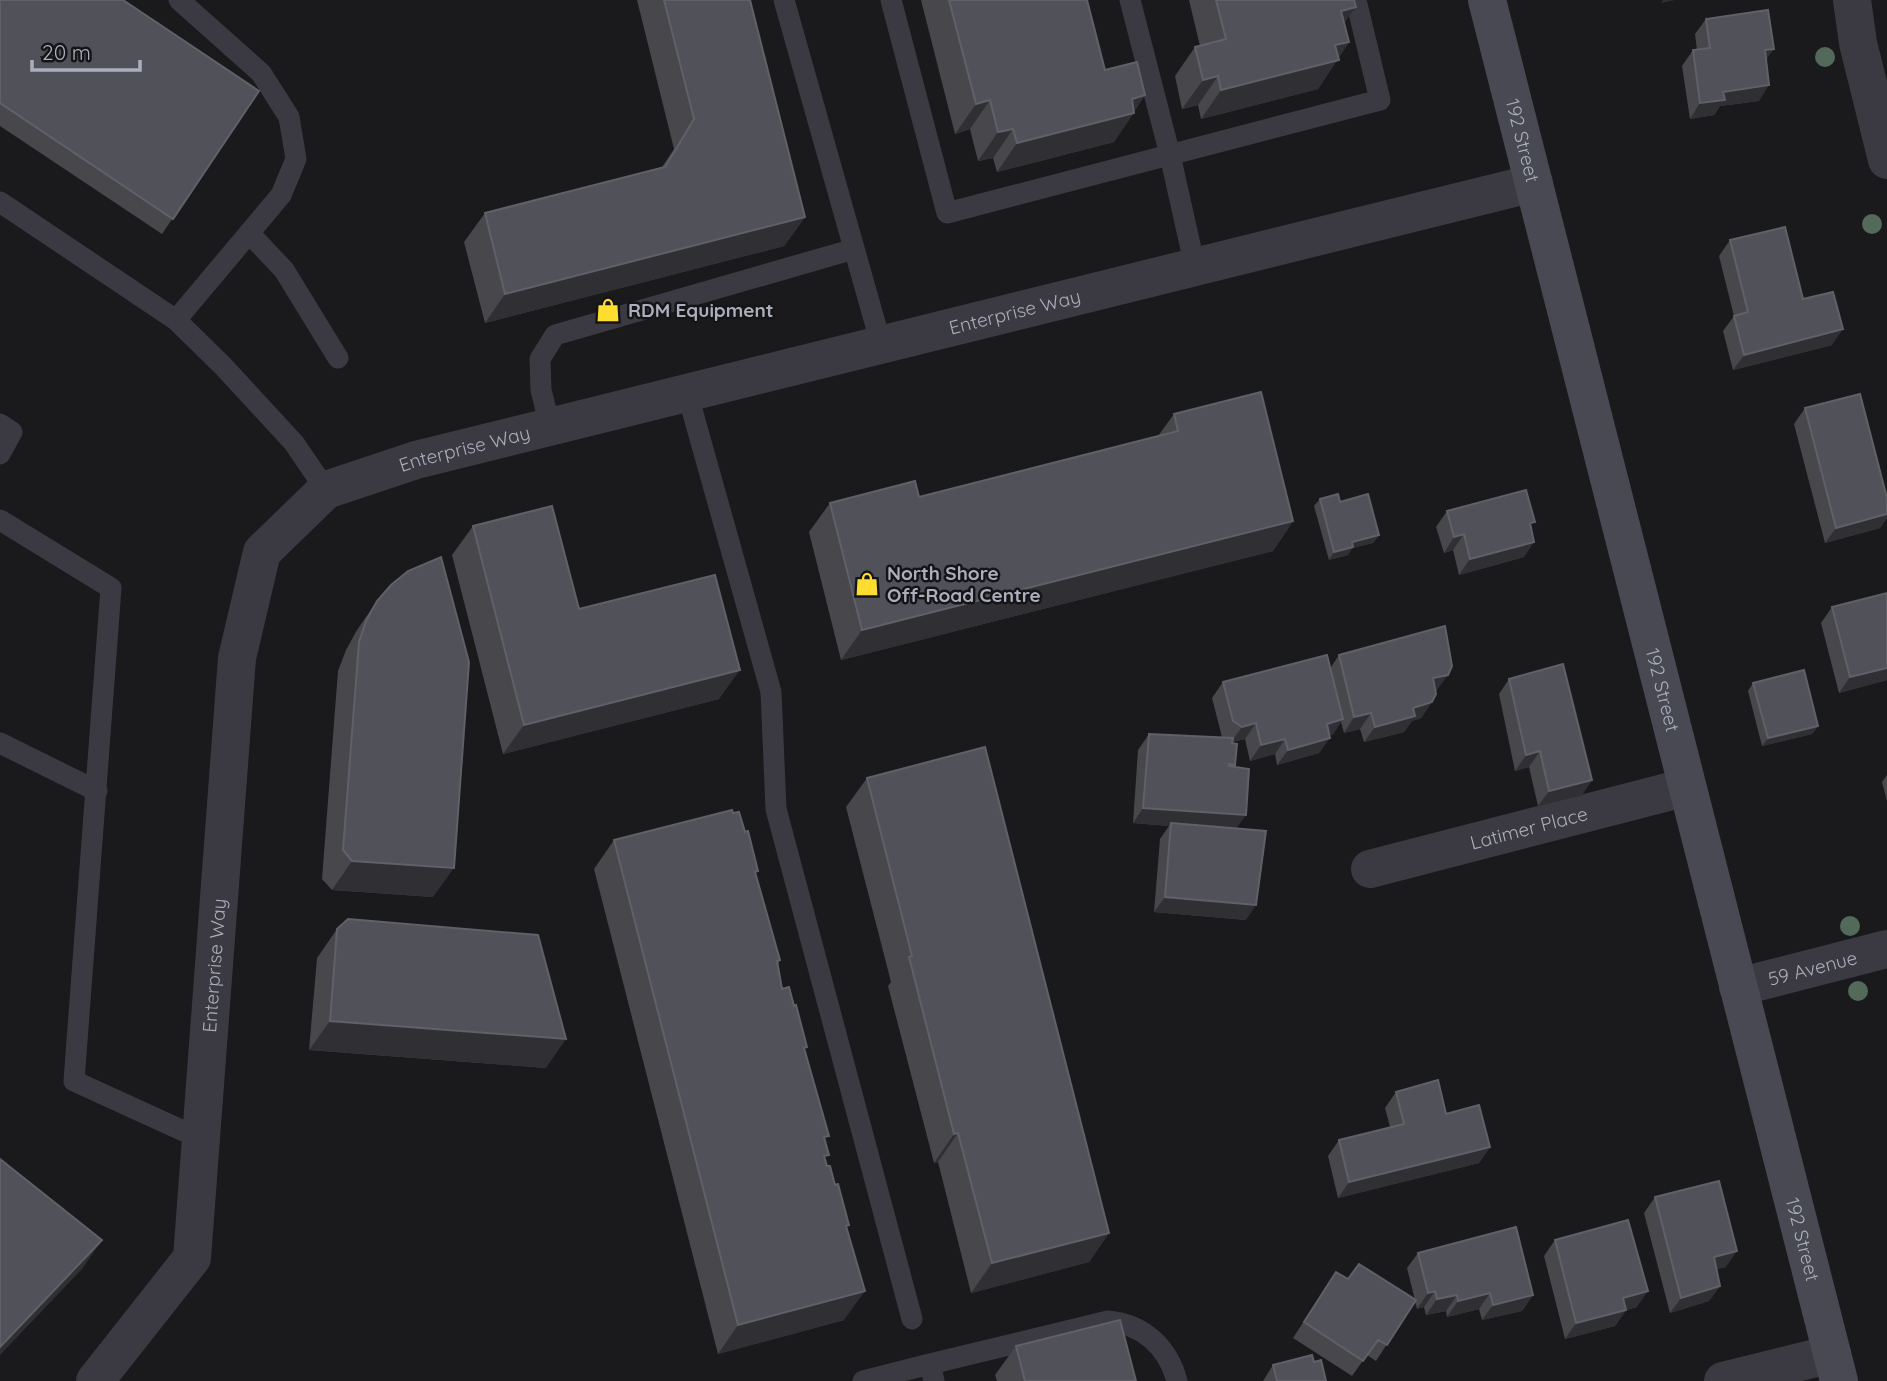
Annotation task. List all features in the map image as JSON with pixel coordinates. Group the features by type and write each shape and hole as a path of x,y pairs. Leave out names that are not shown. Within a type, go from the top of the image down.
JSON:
{"main road":[{"name":"192 Street","path":"1487,0 1835,1367"}],"street":[{"path":"1852,0 1858,43 1887,160"},
{"name":"Enterprise Way","path":"95,1381 192,1258 237,658 262,552 326,490 416,460 1534,183"},
{"name":"Latimer Place","path":"1370,869 1688,787"},
{"name":"59 Avenue","path":"1738,986 1887,949"},
{"path":"1723,1381 1835,1367"}],"lane":[{"path":"176,320 281,195 296,159 289,117 261,73 179,0"},
{"path":"784,0 881,344"},
{"path":"891,0 947,213 1380,100 1356,0"},
{"path":"1130,0 1170,155 1195,267"},
{"path":"0,202 176,320 294,443 326,490"},
{"path":"249,233 284,270 338,358"},
{"path":"550,426 541,390 540,359 555,335 854,249"},
{"path":"687,392 771,692 776,809 912,1319"},
{"path":"0,424 12,432 0,454"},
{"path":"0,520 111,588 74,1081 201,1139"},
{"path":"0,743 97,791"},
{"path":"863,1381 932,1372 1108,1321 1128,1323 1155,1341 1173,1367 1177,1381"}],"building":[{"path":"0,0 123,0 259,91 173,219 0,103"},
{"path":"664,0 750,0 805,217 505,294 485,213 665,167 694,119"},
{"path":"949,0 1087,0 1105,70 1137,62 1145,95 1132,99 1134,113 1017,143 1013,129 998,132 990,100 976,104"},
{"path":"1216,0 1354,0 1356,7 1341,11 1349,42 1335,45 1339,60 1221,90 1218,76 1203,80 1195,47 1226,39"},
{"path":"1768,10 1774,49 1765,50 1769,85 1723,92 1725,100 1700,103 1693,50 1710,48 1706,19"},
{"path":"1785,227 1803,299 1833,292 1843,329 1744,355 1734,316 1748,312 1730,240"},
{"path":"1261,392 1293,521 862,630 830,503 915,481 919,497 1178,431 1174,414"},
{"path":"1860,394 1887,498 1887,514 1836,528 1805,408"},
{"path":"1526,490 1535,522 1530,523 1534,542 1470,559 1464,534 1454,537 1447,511"},
{"path":"1338,494 1340,502 1368,494 1379,535 1352,542 1353,547 1334,552 1320,499"},
{"path":"552,506 579,609 715,575 740,670 524,725 473,526"},
{"path":"441,557 469,662 454,868 352,861 343,850 359,642 377,601 391,585 408,571"},
{"path":"1887,593 1887,668 1850,677 1832,607"},
{"path":"1445,626 1452,666 1448,675 1433,678 1436,694 1432,702 1413,708 1415,716 1375,727 1371,713 1354,717 1339,655"},
{"path":"1327,655 1343,719 1327,724 1330,738 1288,750 1285,739 1261,745 1256,723 1242,727 1233,721 1223,682"},
{"path":"1563,664 1592,780 1549,791 1540,751 1526,755 1509,679"},
{"path":"1804,670 1818,726 1768,738 1753,683"},
{"path":"1149,734 1233,738 1232,743 1237,744 1235,765 1229,766 1249,769 1246,815 1143,808"},
{"path":"985,747 1109,1233 992,1263 958,1133 954,1134 867,778"},
{"path":"732,810 733,813 739,812 745,832 748,831 758,871 755,872 780,960 777,961 782,989 789,987 794,1006 796,1005 807,1047 804,1048 829,1136 824,1137 829,1155 824,1156 835,1185 838,1184 849,1225 846,1226 865,1291 738,1325 614,840"},
{"path":"1171,823 1266,831 1256,905 1165,897"},
{"path":"348,919 538,935 566,1039 330,1021 337,929"},
{"path":"1438,1080 1446,1114 1479,1105 1490,1147 1349,1182 1339,1140 1404,1124 1396,1092"},
{"path":"0,1159 102,1240 0,1347"},
{"path":"1719,1181 1737,1251 1714,1257 1720,1286 1681,1298 1655,1197"},
{"path":"1628,1220 1648,1291 1623,1298 1626,1310 1576,1323 1555,1240"},
{"path":"1516,1227 1533,1295 1493,1305 1490,1293 1458,1301 1457,1295 1437,1299 1435,1291 1428,1293 1418,1253"},
{"path":"1359,1264 1416,1300 1387,1345 1378,1340 1363,1361 1304,1322 1336,1272 1348,1279"},
{"path":"1120,1320 1136,1381 1025,1381 1016,1346"},
{"path":"1312,1355 1314,1362 1321,1360 1326,1381 1277,1381 1273,1365"}],"place":[{"name":"RDM Equipment","path":"608,310"},
{"name":"North Shore Off-Road Centre","path":"867,584"}]}
